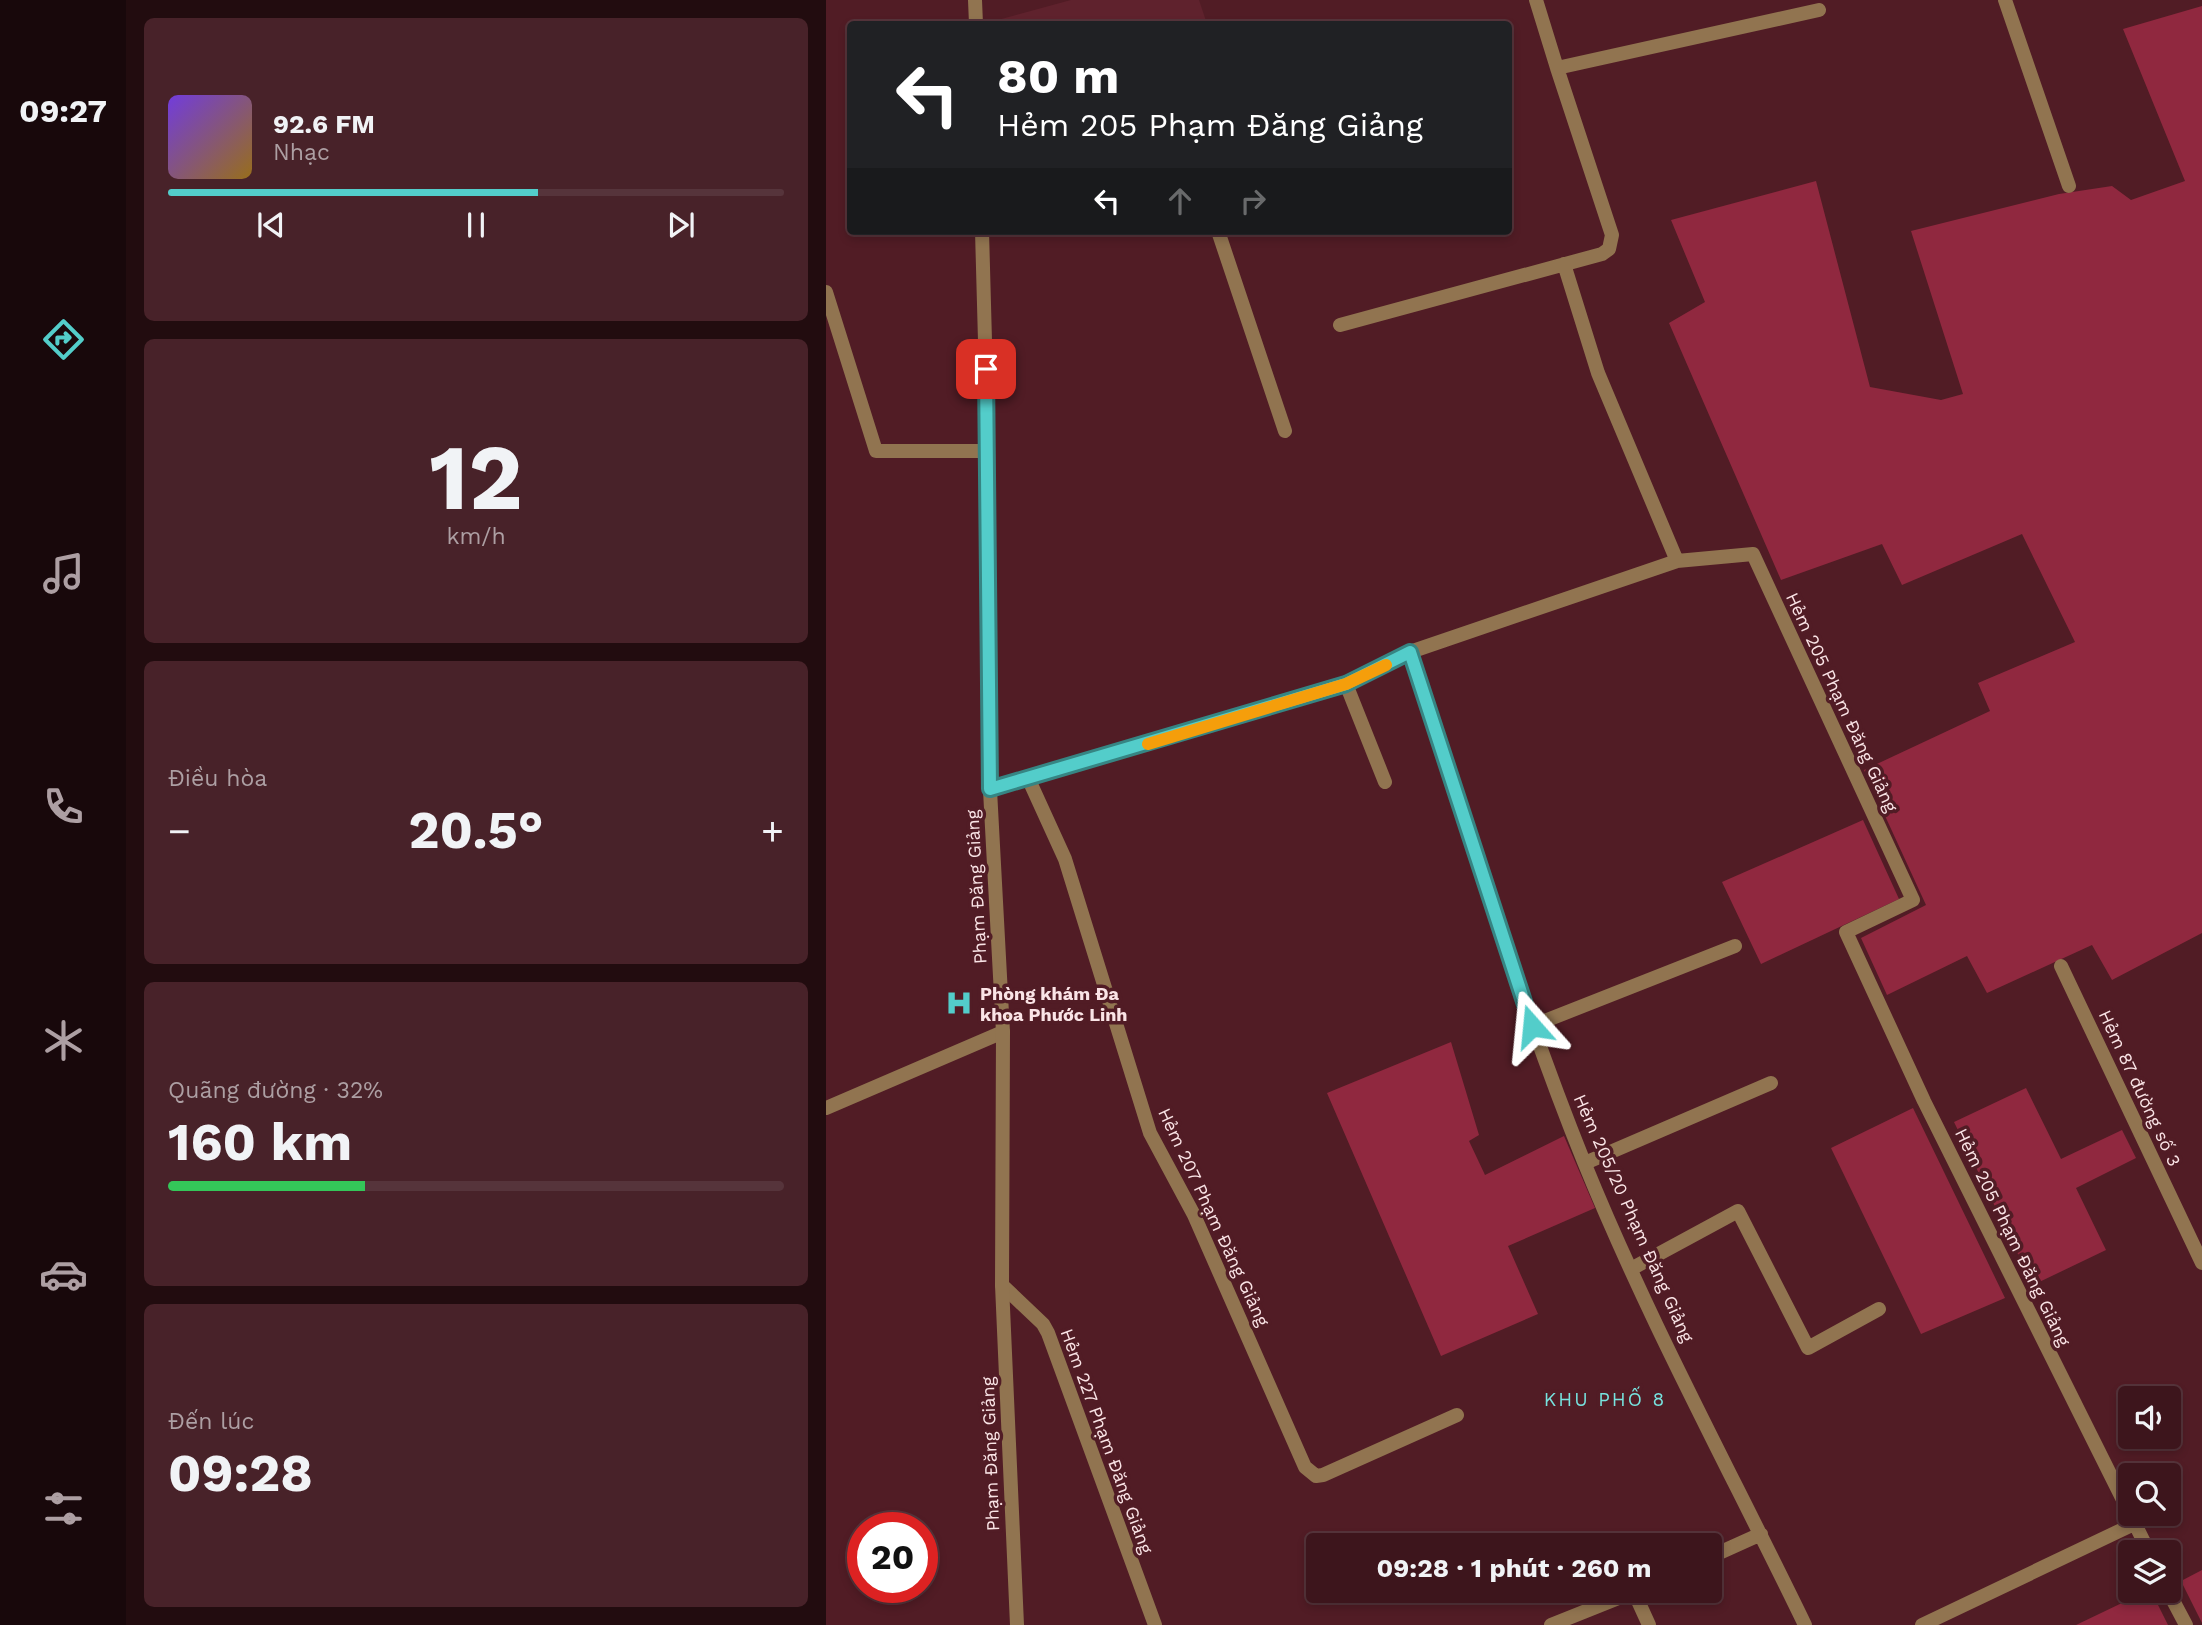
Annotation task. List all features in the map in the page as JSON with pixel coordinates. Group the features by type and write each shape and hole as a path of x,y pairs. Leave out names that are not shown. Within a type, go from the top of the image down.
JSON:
{"street":[{"path":"975,0 976,21"},
{"path":"1340,325 1602,254 1609,249 1612,235 1536,0"},
{"path":"2005,0 2069,186"},
{"path":"1557,68 1819,10"},
{"name":"Phạm Đăng Giảng","path":"982,235 988,451 990,789 1003,1032 1002,1285 1017,1625"},
{"path":"1219,235 1285,431"},
{"path":"1564,264 1598,373 1678,561"},
{"path":"826,292 876,451 988,451"},
{"name":"Hẻm 205 Phạm Đăng Giảng","path":"990,789 1346,684 1410,652 1678,561 1753,554 1913,900 1846,932 1924,1101 2118,1492"},
{"name":"Hẻm 205/20 Phạm Đăng Giảng","path":"1410,652 1532,1026 1585,1163 1631,1269 1805,1625"},
{"path":"1346,684 1385,782"},
{"name":"Hẻm 207 Phạm Đăng Giảng","path":"1029,779 1065,859 1150,1133 1194,1215 1305,1466 1316,1476 1323,1475 1457,1415"},
{"path":"1532,1026 1735,946"},
{"name":"Hẻm 87 đường số 3","path":"2061,966 2202,1264"},
{"path":"826,1108 1003,1032"},
{"path":"1585,1163 1771,1083"},
{"path":"1631,1269 1738,1211 1808,1348 1879,1309"},
{"name":"Hẻm 227 Phạm Đăng Giảng","path":"1002,1285 1043,1324 1048,1333 1154,1625"},
{"path":"1922,1625 2130,1526"},
{"path":"1722,1552 1761,1534"},
{"path":"1550,1625 1605,1603"},
{"path":"1640,1603 1649,1625"},
{"path":"2174,1603 2186,1625"}],"shaded area":[{"path":"1071,0 1199,0 1206,21 994,21"},
{"path":"2202,6 2202,933 2112,980 2092,945 1987,993 1967,956 1887,995 1861,938 1926,905 1864,770 1990,711 1978,683 2075,642 2022,534 1902,585 1882,544 1781,580 1669,323 1705,302 1671,220 1816,181 1870,387 1941,400 1963,394 1911,231 2059,194 2112,186 2131,200 2185,181 2123,29"},
{"path":"1863,820 1899,899 1761,964 1722,882"},
{"path":"1451,1042 1479,1135 1469,1141 1485,1175 1564,1136 1595,1208 1508,1246 1538,1314 1441,1356 1327,1093"},
{"path":"2026,1088 2061,1159 2122,1130 2136,1158 2076,1188 2106,1250 2033,1285 1954,1122"},
{"path":"1913,1108 2005,1298 1921,1334 1831,1148"},
{"path":"2202,1570 2202,1623 2181,1581"},
{"path":"2122,1603 2157,1603 2168,1625 2076,1625"}],"slow traffic":[{"path":"1148,744 1346,684 1386,665"}],"place":[{"name":"Phòng khám Đa khoa Phước Linh","path":"959,1003"}],"district":[{"name":"KHU PHỐ 8","path":"1605,1399"}],"route":[{"path":"986,369 990,789 1346,684 1410,652 1532,1026"}]}
